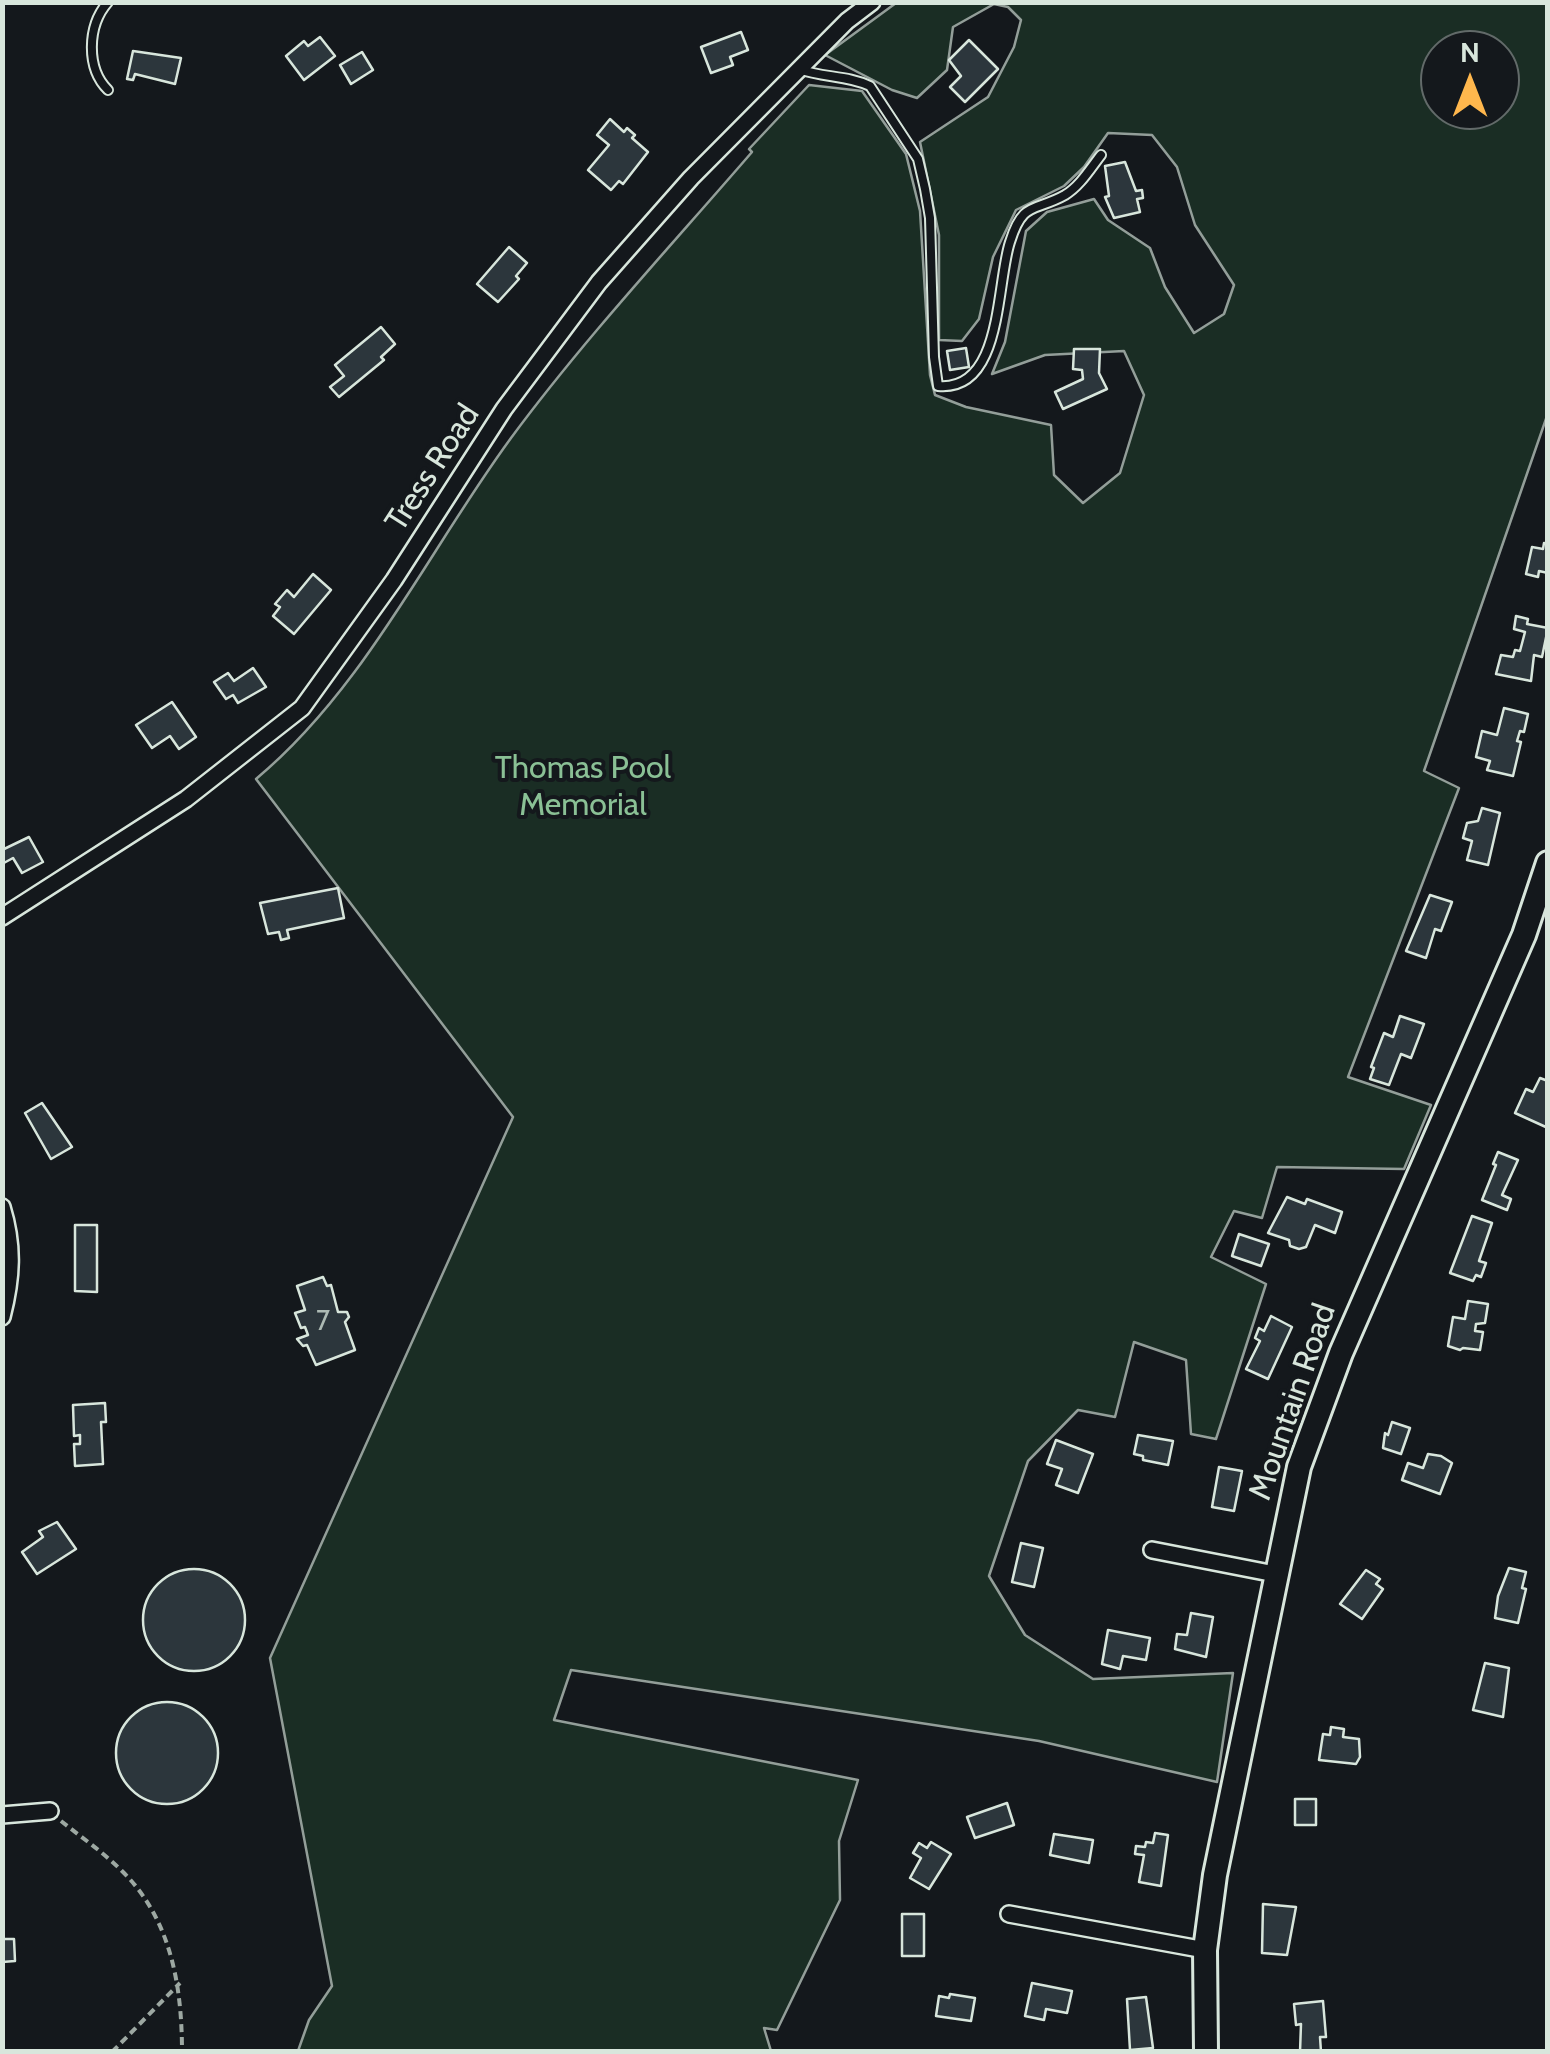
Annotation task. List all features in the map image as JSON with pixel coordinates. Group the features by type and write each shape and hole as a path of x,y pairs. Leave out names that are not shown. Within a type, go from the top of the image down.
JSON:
{"main road":[{"name":"Mountain Road","path":"1206,2052 1204,1950 1215,1875 1298,1467 1335,1368 1503,985 1548,864"}],"street":[{"name":"Tress Road","path":"2,917 186,799 302,708 394,580 504,409 599,282 691,178 846,21 872,2"},
{"path":"2,1207 11,1242 12,1278 2,1318"},
{"path":"1152,1550 1274,1574"},
{"path":"2,1815 50,1811"},
{"path":"1009,1914 1204,1950"}],"lane":[{"path":"108,2 94,26 92,44 98,81 108,90"},
{"path":"800,69 870,86 918,159 930,218 938,386 950,387 969,380 978,371 995,323 1010,242 1024,212 1040,202 1062,197 1077,186 1101,155"}],"path":[{"path":"50,1811 125,1873 166,1937 180,1984 182,2052"},
{"path":"112,2052 180,1984"}],"green space":[{"name":"Thomas Pool Memorial","path":"896,3 1547,3 1547,416 1424,771 1459,788 1348,1077 1431,1105 1404,1169 1277,1167 1262,1218 1234,1211 1211,1257 1266,1284 1216,1439 1191,1434 1186,1360 1134,1342 1115,1417 1078,1410 1028,1461 989,1576 1025,1635 1093,1679 1233,1673 1217,1782 1039,1741 571,1670 554,1720 858,1780 839,1841 840,1900 777,2030 764,2028 771,2051 298,2051 309,2020 332,1986 270,1658 513,1117 256,779 295,743 363,661 481,481 539,401 752,152 749,149 809,85 862,91 906,154 920,211 930,375 935,395 966,407 1051,425 1054,475 1083,503 1120,473 1144,395 1124,351 1045,355 992,374 1005,342 1026,231 1047,212 1094,199 1108,220 1150,248 1165,287 1194,333 1224,314 1234,285 1195,225 1177,167 1152,135 1108,133 1084,167 1064,186 1016,210 993,257 979,319 962,341 939,340 939,235 920,142 988,97 1014,47 1021,20 1008,7 994,4 953,27 947,70 917,98 892,90 825,55"}],"building":[{"path":"741,32 748,50 730,57 733,65 711,73 701,47"},
{"path":"320,37 335,56 304,80 286,56 304,41 308,46"},
{"path":"969,40 998,69 965,102 950,87 961,76 949,60"},
{"path":"133,51 181,58 175,84 135,74 133,80 127,79"},
{"path":"362,52 373,70 351,84 340,65"},
{"path":"610,119 624,132 627,128 648,152 623,184 619,181 611,190 588,170 609,145 597,135"},
{"path":"1125,162 1136,191 1142,190 1143,198 1137,199 1140,212 1114,218 1105,197 1109,196 1105,166"},
{"path":"509,247 527,263 516,276 519,279 498,302 477,284"},
{"path":"381,327 395,344 381,357 384,360 339,397 330,387 344,376 335,365"},
{"path":"966,348 969,367 950,370 947,351"},
{"path":"1074,349 1100,349 1099,373 1107,389 1063,409 1055,392 1083,379 1082,370 1073,369"},
{"path":"1544,543 1548,544 1548,573 1539,571 1538,577 1526,574 1532,547 1543,549"},
{"path":"313,574 331,590 294,634 273,616 280,607 275,604 287,590 294,597"},
{"path":"1516,616 1528,619 1527,624 1548,628 1542,657 1534,655 1531,681 1496,674 1501,655 1513,657 1515,650 1520,651 1525,632 1514,629"},
{"path":"253,668 266,687 238,703 233,695 226,699 214,682 228,673 234,681"},
{"path":"172,702 196,737 179,749 170,736 152,748 136,725"},
{"path":"1504,708 1528,714 1524,732 1520,731 1517,741 1521,742 1513,776 1487,770 1490,761 1476,757 1482,731 1497,735"},
{"path":"1482,808 1500,813 1488,865 1467,860 1472,841 1463,838 1467,823 1478,821"},
{"path":"29,837 43,862 22,873 13,858 2,864 2,850"},
{"path":"338,888 344,918 287,930 289,938 281,940 279,932 268,934 260,903"},
{"path":"1430,895 1452,902 1441,931 1435,929 1426,958 1406,951"},
{"path":"1400,1016 1424,1024 1411,1058 1401,1054 1389,1085 1370,1079 1374,1068 1371,1067 1384,1033 1393,1037"},
{"path":"1540,1078 1548,1081 1548,1128 1515,1113 1526,1089 1533,1092"},
{"path":"42,1103 72,1147 51,1159 25,1113"},
{"path":"1498,1152 1518,1160 1502,1195 1511,1199 1507,1210 1482,1200"},
{"path":"1287,1197 1305,1204 1307,1199 1342,1212 1335,1233 1315,1225 1306,1247 1299,1249 1290,1246 1289,1240 1268,1233"},
{"path":"1472,1216 1492,1223 1479,1261 1486,1263 1481,1277 1476,1275 1473,1281 1450,1273"},
{"path":"75,1225 97,1225 97,1292 75,1291"},
{"path":"1239,1234 1269,1244 1261,1266 1232,1256"},
{"path":"323,1277 327,1286 331,1285 338,1312 347,1312 345,1322 355,1350 316,1365 307,1345 297,1339 308,1335 295,1313 305,1310 297,1286"},
{"path":"1468,1301 1488,1304 1485,1323 1476,1324 1475,1331 1483,1332 1480,1350 1448,1346 1453,1317 1465,1319"},
{"path":"1271,1316 1292,1327 1268,1379 1246,1369 1260,1341 1255,1338 1259,1328 1264,1331"},
{"path":"105,1403 106,1422 101,1422 103,1464 75,1466 74,1444 80,1444 80,1435 74,1436 73,1405"},
{"path":"1392,1422 1410,1428 1401,1454 1383,1448 1385,1433 1388,1435"},
{"path":"1138,1435 1173,1441 1168,1465 1134,1454"},
{"path":"1056,1440 1093,1454 1078,1493 1056,1485 1062,1469 1047,1464"},
{"path":"1428,1454 1452,1463 1440,1494 1402,1480 1408,1463 1423,1468"},
{"path":"1219,1467 1242,1471 1234,1511 1212,1507"},
{"path":"57,1522 76,1549 37,1574 22,1552 43,1537 39,1531"},
{"path":"1021,1543 1043,1548 1034,1587 1012,1582"},
{"path":"1509,1568 1526,1572 1518,1623 1495,1618 1498,1596"},
{"path":"194,1569 213,1573 230,1584 241,1601 245,1620 241,1639 230,1656 213,1667 194,1671 175,1667 158,1656 147,1639 143,1620 147,1601 158,1584 175,1573"},
{"path":"1366,1570 1380,1579 1376,1584 1383,1589 1362,1619 1340,1604"},
{"path":"1191,1613 1213,1617 1206,1657 1175,1649 1177,1634 1187,1635"},
{"path":"1108,1630 1150,1638 1146,1660 1123,1656 1120,1669 1102,1664"},
{"path":"1485,1663 1509,1668 1503,1717 1473,1710"},
{"path":"167,1702 186,1706 203,1717 214,1734 218,1753 214,1772 203,1789 186,1800 167,1804 148,1800 131,1789 120,1772 116,1753 120,1734 131,1717 148,1706"},
{"path":"1331,1727 1344,1729 1343,1737 1359,1739 1360,1757 1356,1764 1319,1760 1323,1734 1330,1735"},
{"path":"1295,1799 1316,1799 1316,1825 1295,1825"},
{"path":"1007,1803 1014,1825 975,1838 967,1817"},
{"path":"1155,1833 1168,1835 1161,1886 1139,1882 1144,1855 1135,1854 1136,1846 1153,1843"},
{"path":"1054,1834 1093,1840 1089,1863 1050,1855"},
{"path":"931,1842 951,1854 929,1889 910,1878 921,1858 913,1853 919,1843 927,1848"},
{"path":"1263,1904 1296,1907 1287,1955 1262,1953"},
{"path":"902,1914 924,1914 924,1956 902,1956"},
{"path":"2,1939 14,1939 15,1961 2,1962"},
{"path":"1032,1983 1072,1991 1067,2013 1046,2009 1044,2020 1025,2016"},
{"path":"950,1994 975,1998 971,2021 936,2016 939,1996 949,1998"},
{"path":"1146,1997 1153,2048 1130,2050 1127,1999"},
{"path":"1323,2001 1326,2037 1320,2037 1321,2052 1300,2052 1301,2024 1296,2025 1294,2004"}]}
